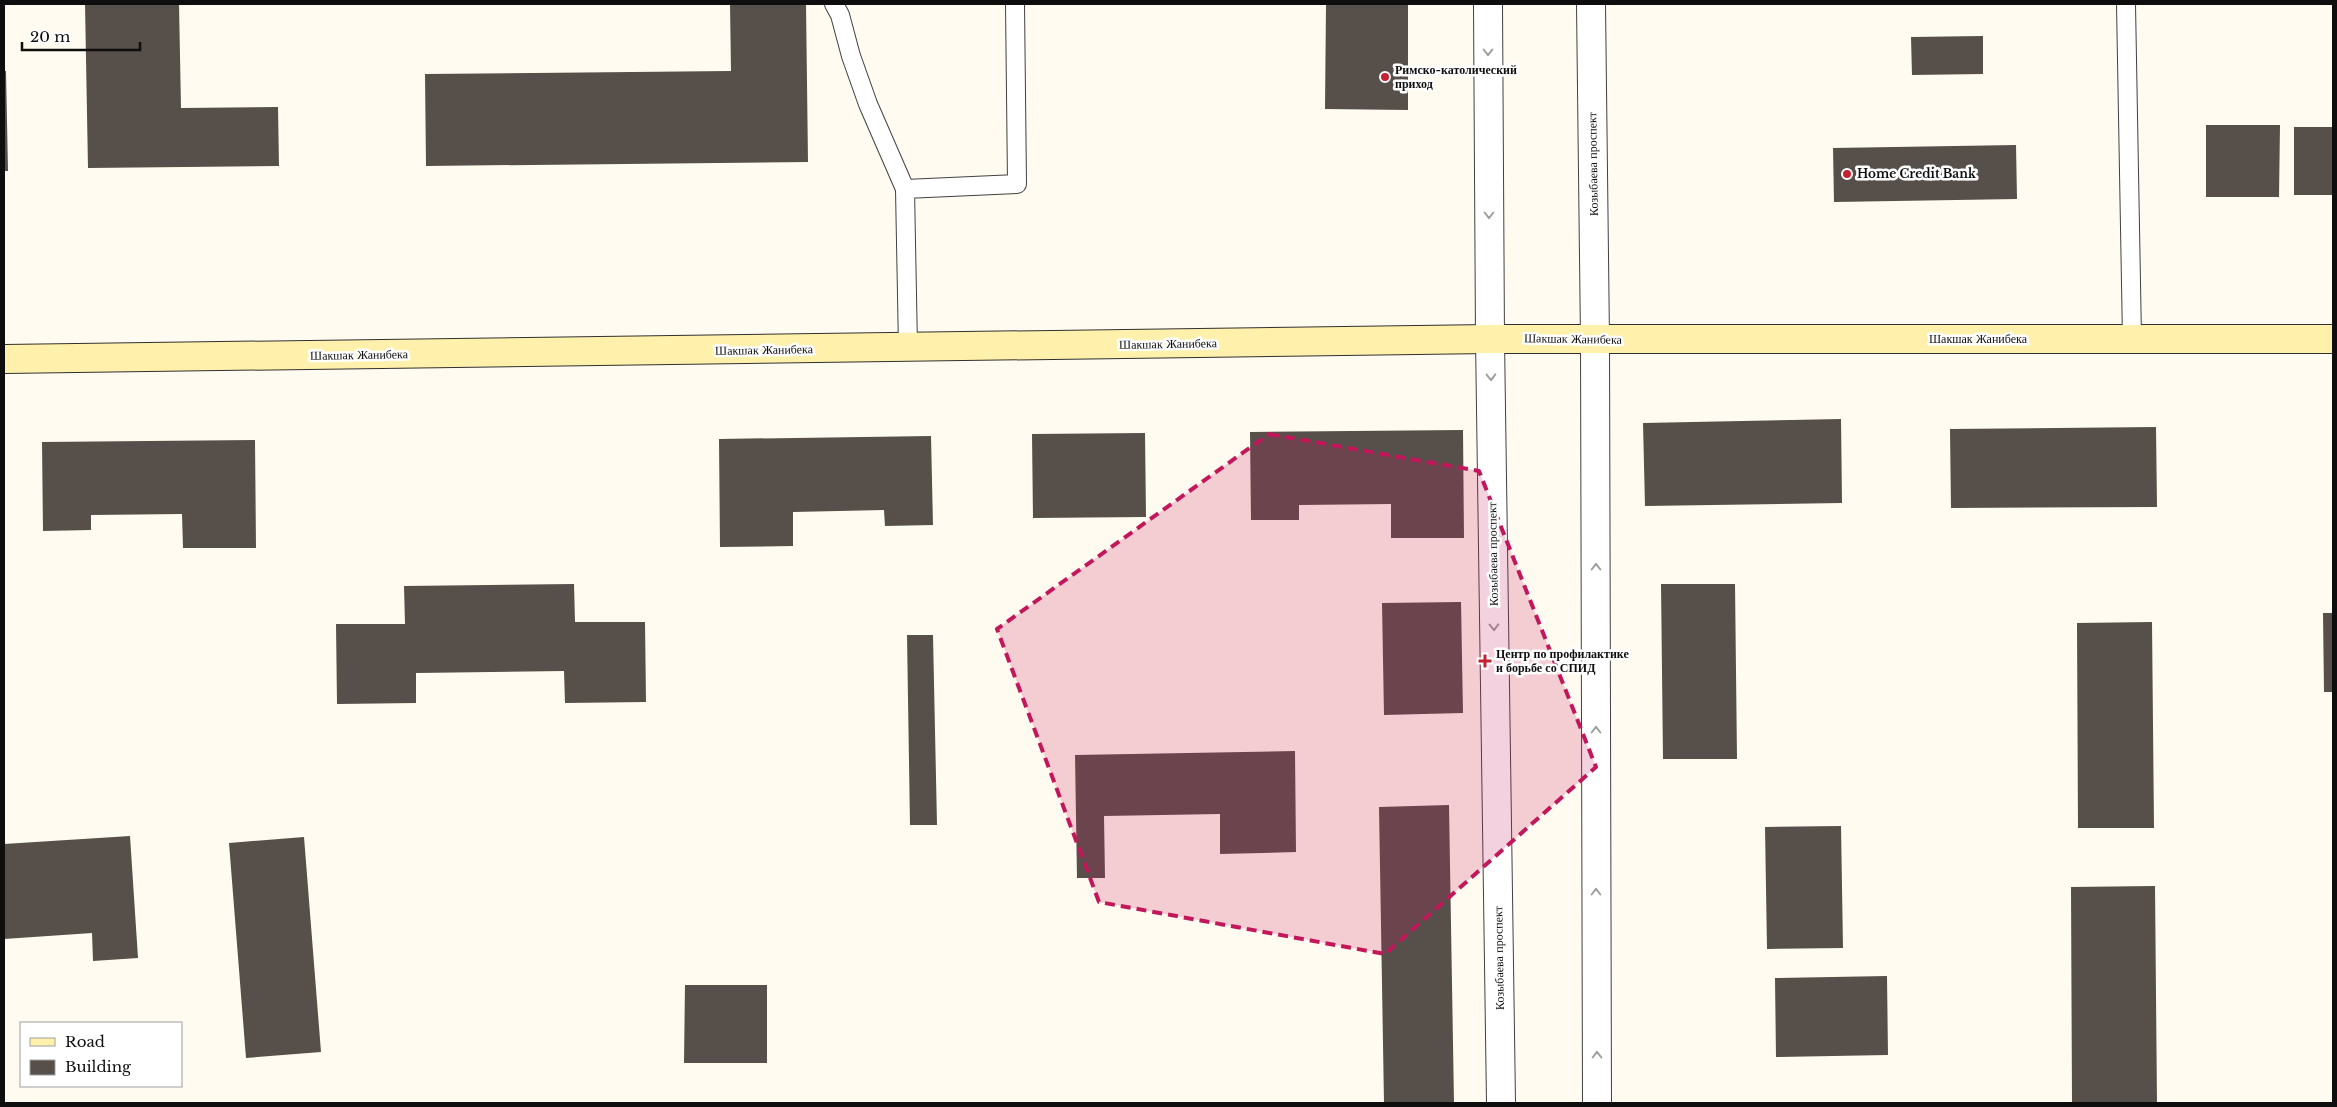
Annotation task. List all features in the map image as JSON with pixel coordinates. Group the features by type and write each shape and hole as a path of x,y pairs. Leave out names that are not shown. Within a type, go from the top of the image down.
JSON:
{"street":[{"name":"Козыбаева проспект","path":"1488,4 1490,339 1502,1103"},
{"name":"Козыбаева проспект","path":"1590,4 1595,340 1597,1103"},
{"name":"Шакшак Жанибека","path":"4,359 1490,339 2333,339"}],"lane":[{"path":"834,4 840,15 851,56 868,104 905,189 908,348"},
{"path":"905,189 1017,184 1016,4"},
{"path":"2126,4 2132,339"}],"highlighted area":[{"path":"1269,434 1479,471 1596,767 1385,954 1099,902 997,629"}],"building":[{"path":"85,4 179,4 181,108 278,107 279,166 88,168"},
{"path":"730,4 806,4 808,162 426,166 425,74 731,71"},
{"path":"1326,4 1408,4 1408,110 1325,109"},
{"path":"1983,36 1983,74 1912,75 1911,37"},
{"path":"4,71 6,71 8,171 4,171"},
{"path":"2206,125 2280,125 2279,197 2206,197"},
{"path":"2294,127 2333,127 2333,195 2294,195"},
{"path":"2016,145 2017,199 1834,202 1833,148"},
{"path":"1841,419 1842,503 1645,506 1643,423"},
{"path":"2156,427 2157,507 1951,508 1950,429"},
{"path":"1463,430 1464,538 1391,538 1391,504 1299,505 1299,520 1251,520 1250,432"},
{"path":"1145,433 1146,517 1033,518 1032,434"},
{"path":"931,436 933,525 885,526 884,510 793,512 793,546 720,547 719,439"},
{"path":"255,440 256,548 183,548 182,514 91,515 91,530 43,531 42,442"},
{"path":"574,584 575,622 645,622 646,702 565,703 564,671 416,673 416,703 337,704 336,624 405,624 404,586"},
{"path":"1661,584 1735,584 1737,759 1663,759"},
{"path":"1461,602 1463,713 1384,715 1382,603"},
{"path":"2323,613 2333,613 2333,692 2324,692"},
{"path":"2152,622 2154,828 2078,828 2077,623"},
{"path":"907,635 933,635 937,825 910,825"},
{"path":"1295,751 1296,852 1220,854 1220,814 1104,816 1105,878 1077,878 1075,755"},
{"path":"1449,805 1454,1103 1384,1103 1379,807"},
{"path":"1841,826 1843,948 1767,949 1765,827"},
{"path":"130,836 138,958 93,961 92,933 4,939 4,844"},
{"path":"304,837 321,1052 246,1058 229,843"},
{"path":"2155,886 2157,1103 2072,1103 2071,887"},
{"path":"1887,976 1888,1055 1776,1057 1775,978"},
{"path":"685,985 767,985 767,1063 684,1063"}],"place":[{"name":"Римско-католический приход","path":"1385,77"},
{"name":"Home Credit Bank","path":"1847,174"},
{"name":"Центр по профилактике и борьбе со СПИД","path":"1485,661"}]}
